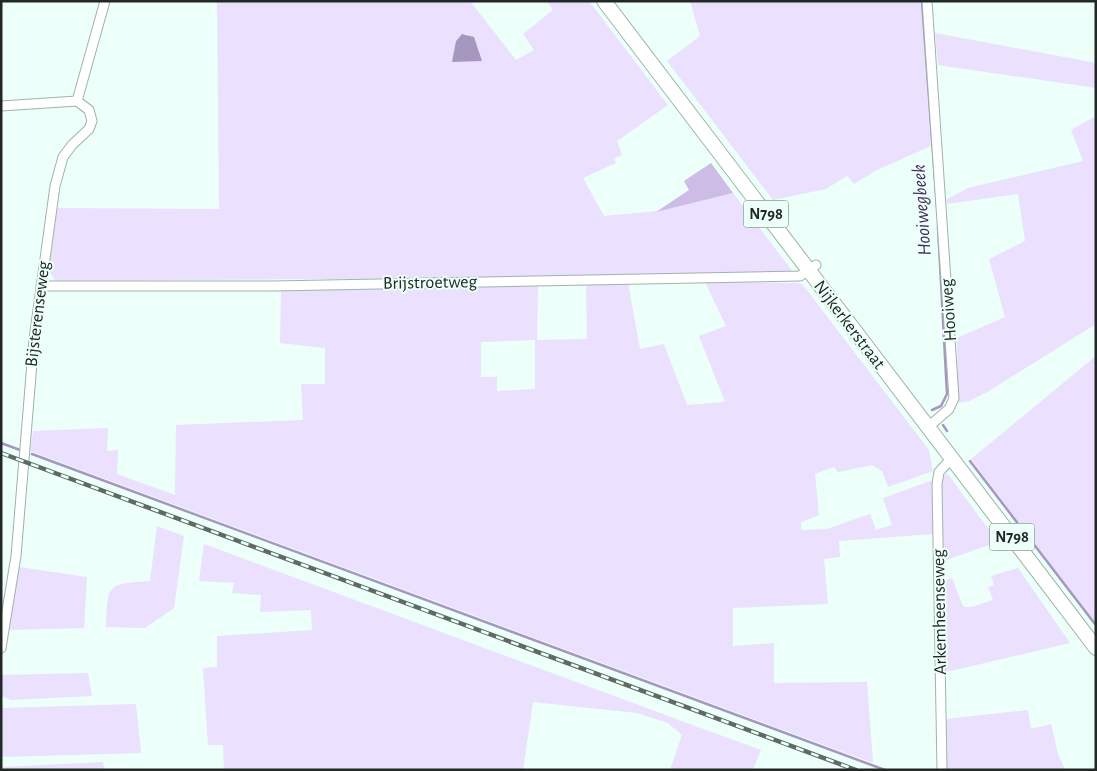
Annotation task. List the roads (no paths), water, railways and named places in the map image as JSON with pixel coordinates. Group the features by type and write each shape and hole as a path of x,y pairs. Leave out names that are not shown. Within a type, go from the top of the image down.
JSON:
{"main road":[{"name":"Nijkerkerstraat","path":"604,1 812,268 927,428 1096,648"}],"street":[{"path":"1,106 77,101 105,1"},
{"name":"Hooiweg","path":"927,1 954,398 949,409 927,428"},
{"name":"Bijsterenseweg","path":"1,648 16,556 32,358 55,186 61,163 67,150 89,130 92,121 89,110 77,101"},
{"name":"Brijstroetweg","path":"41,286 273,286 574,282 800,276 812,268"},
{"name":"Arkemheenseweg","path":"942,770 937,484 939,472 951,459"}],"waterway":[{"name":"Hooiwegbeek","path":"922,1 937,207"},
{"name":"Hooiwegbeek","path":"932,410 941,406 947,394 938,227"},
{"name":"Hooiwegbeek","path":"943,425 947,431"},
{"path":"1,443 20,450"},
{"path":"32,454 885,770"},
{"name":"Hooiwegbeek","path":"970,461 1095,624"}],"railway":[{"path":"1,453 856,770"}]}
